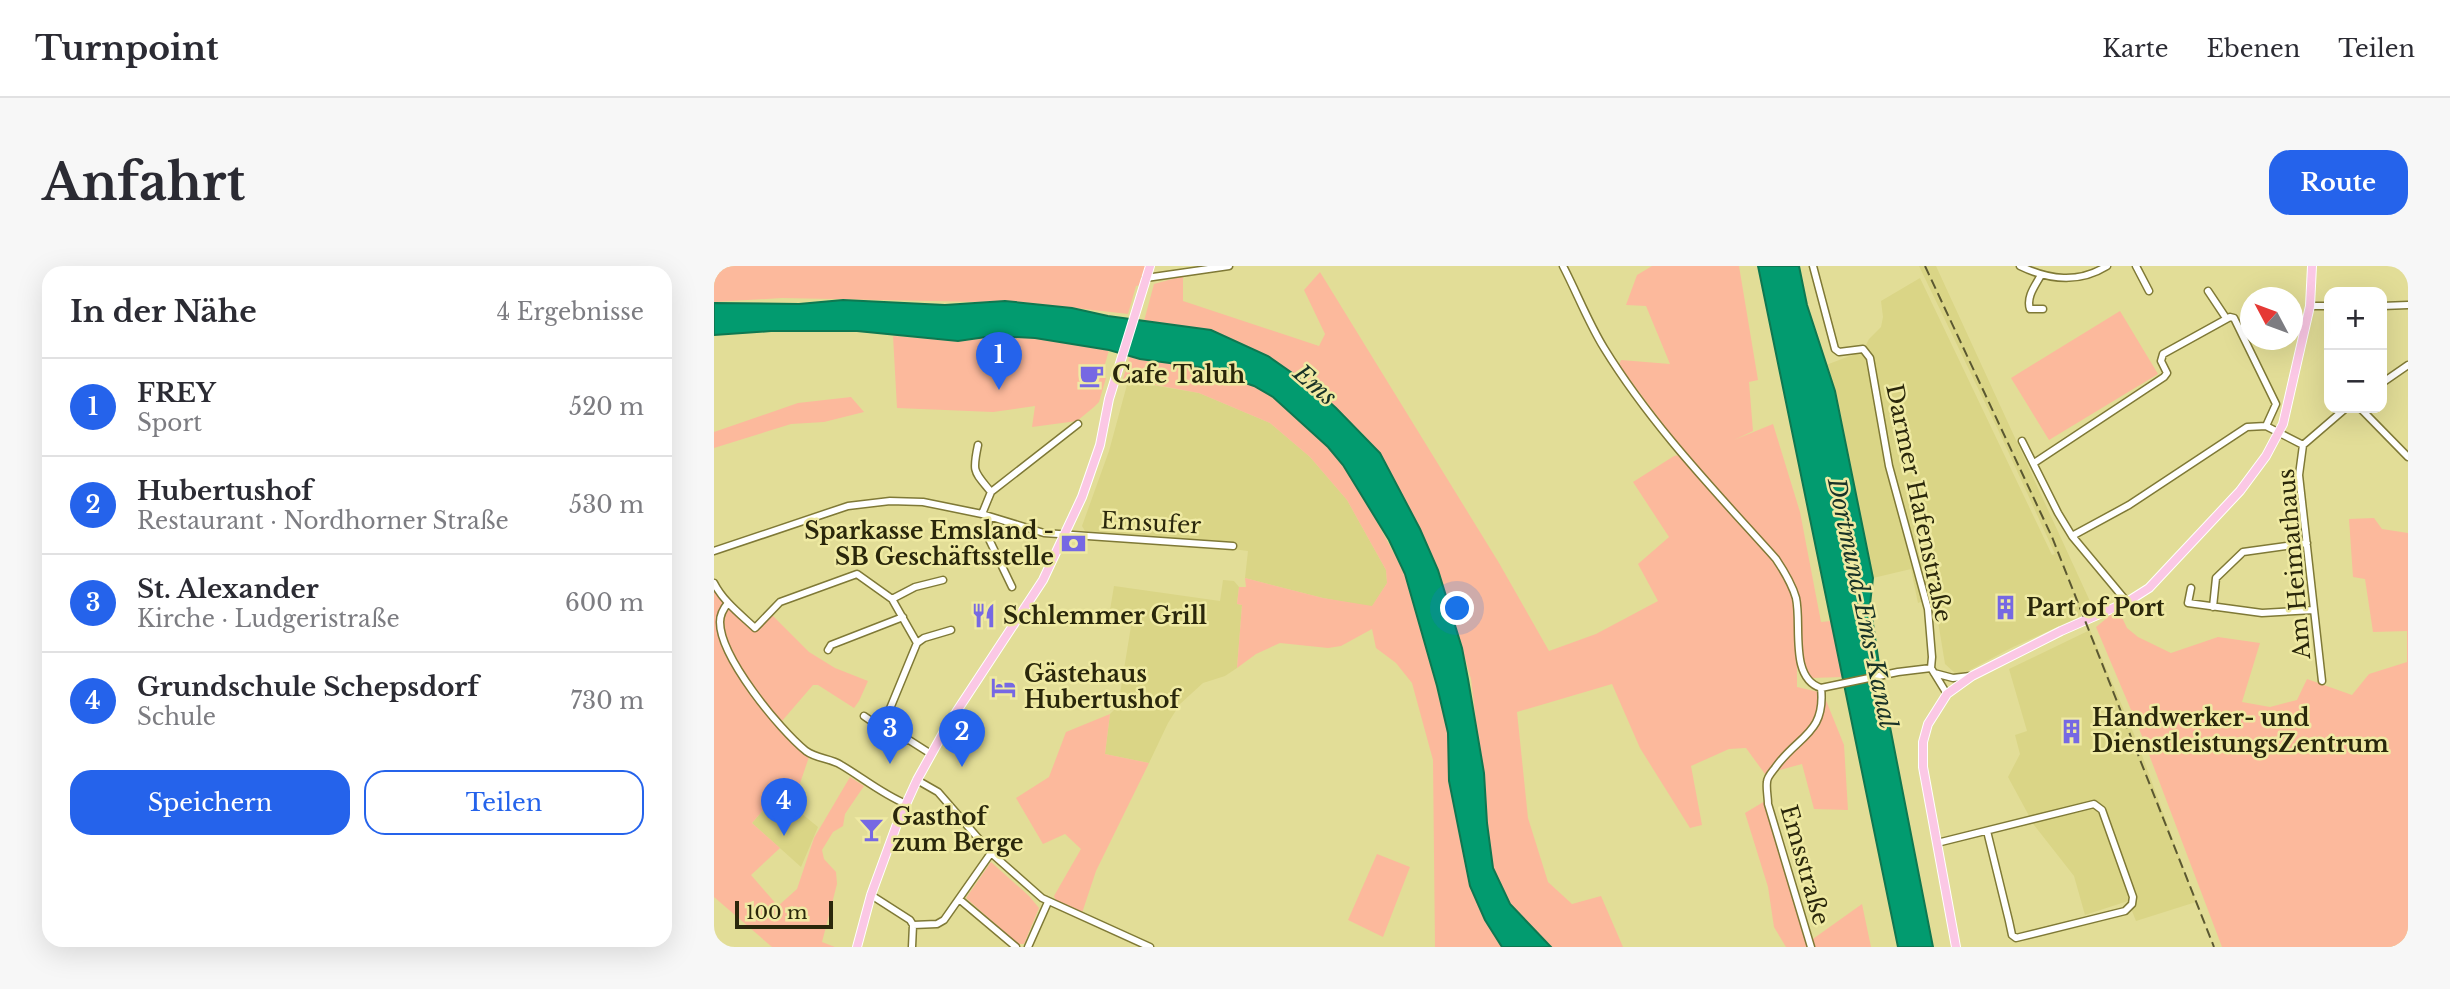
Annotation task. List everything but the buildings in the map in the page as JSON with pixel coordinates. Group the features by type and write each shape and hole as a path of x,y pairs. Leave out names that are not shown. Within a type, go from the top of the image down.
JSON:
{"main road":[{"path":"858,947 871,895 917,780 959,706 1043,580 1083,497 1150,266"},
{"path":"1955,947 1923,767 1923,742 1928,724 1947,694 1972,676 2061,631 2127,602 2158,580 2241,491 2279,433 2292,390 2310,306 2312,266"}],"street":[{"path":"1146,278 1229,266"},
{"path":"1563,266 1602,345 1667,438 1769,551 1785,573 1794,592 1798,610 1803,674 1821,688 1898,672 1933,671 1953,678 1972,676"},
{"name":"Darmer Hafenstraße","path":"1813,266 1835,349 1839,352 1863,349 1870,358 1889,466 1927,609 1933,671 1947,694"},
{"path":"2020,266 2041,275 2062,279 2095,274 2107,266"},
{"path":"2136,266 2149,291"},
{"path":"2041,275 2028,303 2030,309 2043,309"},
{"path":"2208,290 2226,318"},
{"path":"2387,306 2408,305"},
{"path":"2310,306 2324,306"},
{"path":"2034,463 2164,377 2167,373 2161,361 2163,354 2226,318 2234,318 2276,404 2266,426"},
{"path":"2387,380 2408,365"},
{"path":"2072,536 2150,492 2247,427 2266,426 2303,445 2340,413"},
{"path":"2365,413 2408,457"},
{"path":"1012,586 987,535 985,515 991,492 1078,424"},
{"path":"2022,441 2072,536 2127,602"},
{"path":"978,445 973,466 991,492"},
{"name":"Am Heimathaus","path":"2303,445 2299,475 2322,681"},
{"name":"Emsufer","path":"714,551 831,511 870,502 923,502 985,515 1044,533 1066,536 1233,546"},
{"path":"2213,607 2216,578 2244,552 2308,543"},
{"path":"714,583 728,603 755,628 780,602 857,575 892,599 917,643"},
{"path":"892,599 897,594 915,587 943,580"},
{"path":"2190,589 2188,603 2262,613 2314,610"},
{"path":"728,603 722,610 719,621 726,647 749,685 785,729 821,760 837,762 906,804"},
{"path":"828,650 831,645 903,617"},
{"path":"882,728 917,643 924,638 951,630"},
{"name":"Emsstraße","path":"1811,947 1768,804 1767,779 1781,757 1807,735 1818,721 1822,708 1821,688"},
{"path":"864,716 900,741 909,740 931,754"},
{"path":"917,780 938,792 991,853 1048,902 1150,947"},
{"path":"1937,843 2087,805 2097,805 2102,810 2133,897 2132,904 2125,911 2016,938 2012,935 2008,921 1987,831"},
{"path":"913,925 937,924 944,920 991,853"},
{"path":"871,895 904,914 913,925 912,947"},
{"path":"959,899 1016,947"},
{"path":"1028,947 1048,902"}],"shaded area":[{"path":"714,266 1151,266 1146,284 1136,286 1128,314 1031,303 782,298 714,302"},
{"path":"1652,266 1739,266 1758,380 1749,382 1753,431 1734,440 1773,424 1800,512 1821,622 1831,621 1843,677 1811,678 1797,635 1797,687 1823,693 1844,745 1848,810 1814,809 1802,764 1765,774 1746,748 1729,749 1691,766 1702,825 1690,828 1640,748 1612,684 1517,712 1528,818 1548,882 1572,904 1601,896 1623,947 1551,947 1510,904 1493,868 1471,679 1453,616 1420,529 1380,453 1315,389 1268,356 1211,330 1144,321 1154,284 1183,276 1183,301 1319,346 1325,334 1304,290 1320,272 1499,563 1549,651 1596,634 1658,601 1638,564 1669,537 1633,482 1674,456 1685,454 1619,365 1621,360 1670,364 1646,306 1626,305 1637,275"},
{"path":"1919,266 1936,266 2094,610 1968,671 1956,674 1945,664 1934,597 1918,603 1911,569 1873,578 1836,391 1826,365 1863,351 1869,339 1881,327 1881,301 1920,278 2052,555 2055,554"},
{"path":"2120,311 2158,374 2049,440 2011,378"},
{"path":"893,336 958,341 993,336 1035,338 1109,350 1105,364 1106,378 1099,402 1077,421 1032,427 1035,406 993,412 897,408"},
{"path":"1130,356 1199,367 1254,386 1293,413 1329,447 1356,483 1405,574 1415,604 1448,733 1449,781 1470,886 1485,920 1502,947 1435,947 1433,760 1412,683 1396,663 1376,648 1372,629 1341,646 1328,648 1280,643 1256,654 1237,668 1242,605 1237,604 1239,587 1246,587 1245,578 1323,598 1372,606 1387,583 1386,570 1347,500 1310,457 1270,423 1199,393 1123,379"},
{"path":"1128,381 1199,393 1270,423 1310,457 1347,500 1386,570 1387,583 1372,607 1323,598 1245,578 1248,551 1233,549 1233,542 1085,531 1082,526 1109,451"},
{"path":"851,397 864,412 824,422 791,424 714,448 714,432 798,403"},
{"path":"2374,518 2382,529 2408,533 2408,947 2222,947 2142,736 2096,627 2118,609 2127,628 2138,637 2171,653 2218,637 2260,643 2242,702 2270,707 2297,700 2307,679 2352,695 2369,674 2407,662 2407,631 2373,632 2365,579 2353,577 2349,519"},
{"path":"714,580 729,601 758,627 771,614 809,652 835,668 868,681 854,708 818,685 813,685 782,721 784,729 810,754 796,795 792,792 781,805 773,799 752,823 780,848 751,875 778,906 797,889 814,838 850,777 864,786 845,814 843,826 833,832 822,850 824,859 836,872 837,884 822,942 835,947 772,947 714,897"},
{"path":"1223,580 1234,581 1239,587 1237,604 1242,605 1237,668 1225,676 1203,683 1180,704 1149,763 1105,754 1110,714 1118,706 1132,620 1114,616 1110,610 1114,586 1220,601"},
{"path":"2090,630 2136,739 2196,902 2136,921 2128,901 2085,915 2074,876 2034,825 2008,777 2020,754 2015,735 2027,731 2009,669"},
{"path":"1110,714 1105,754 1149,763 1096,871 1082,913 1056,901 1054,896 1081,849 1065,834 1043,844 1016,798 1049,777 1066,732"},
{"path":"773,799 781,805 785,800 818,827 801,867 752,823"},
{"path":"1765,801 1810,941 1862,904 1871,947 1786,947 1774,927 1768,887 1745,813"},
{"path":"1377,854 1410,867 1383,937 1348,920"},
{"path":"991,862 1039,908 1024,944 1018,944 966,898"}],"water":[{"name":"Dortmund-Ems-Kanal","path":"1758,266 1799,266 1807,305 1835,391 1873,578 1870,604 1883,691 1933,947 1898,947"},
{"path":"843,300 945,305 1005,301 1072,308 1108,316 1211,330 1268,356 1315,389 1336,408 1380,453 1438,570 1462,648 1468,679 1484,773 1493,868 1510,904 1551,947 1502,947 1485,920 1470,886 1449,781 1448,733 1405,574 1389,540 1343,465 1328,447 1273,397 1254,386 1199,367 1140,359 1109,350 1035,338 993,336 958,341 857,331 771,331 714,335 714,303 799,304"}],"railway":[{"path":"1925,266 2052,537 2214,947"}],"place":[{"name":"Cafe Taluh","path":"1092,375"},
{"name":"FREY","path":"999,390"},
{"name":"Sparkasse Emsland - SB Geschäftsstelle","path":"1074,544"},
{"name":"Part of Port","path":"2006,608"},
{"name":"Schlemmer Grill","path":"983,616"},
{"name":"Gästehaus Hubertushof","path":"1004,687"},
{"name":"Handwerker- und DienstleistungsZentrum","path":"2072,731"},
{"name":"St. Alexander","path":"890,764"},
{"name":"Hubertushof","path":"962,767"},
{"name":"Gasthof zum Berge","path":"872,830"},
{"name":"Grundschule Schepsdorf","path":"784,836"}],"water label":[{"name":"Ems","path":"1315,385"}]}
